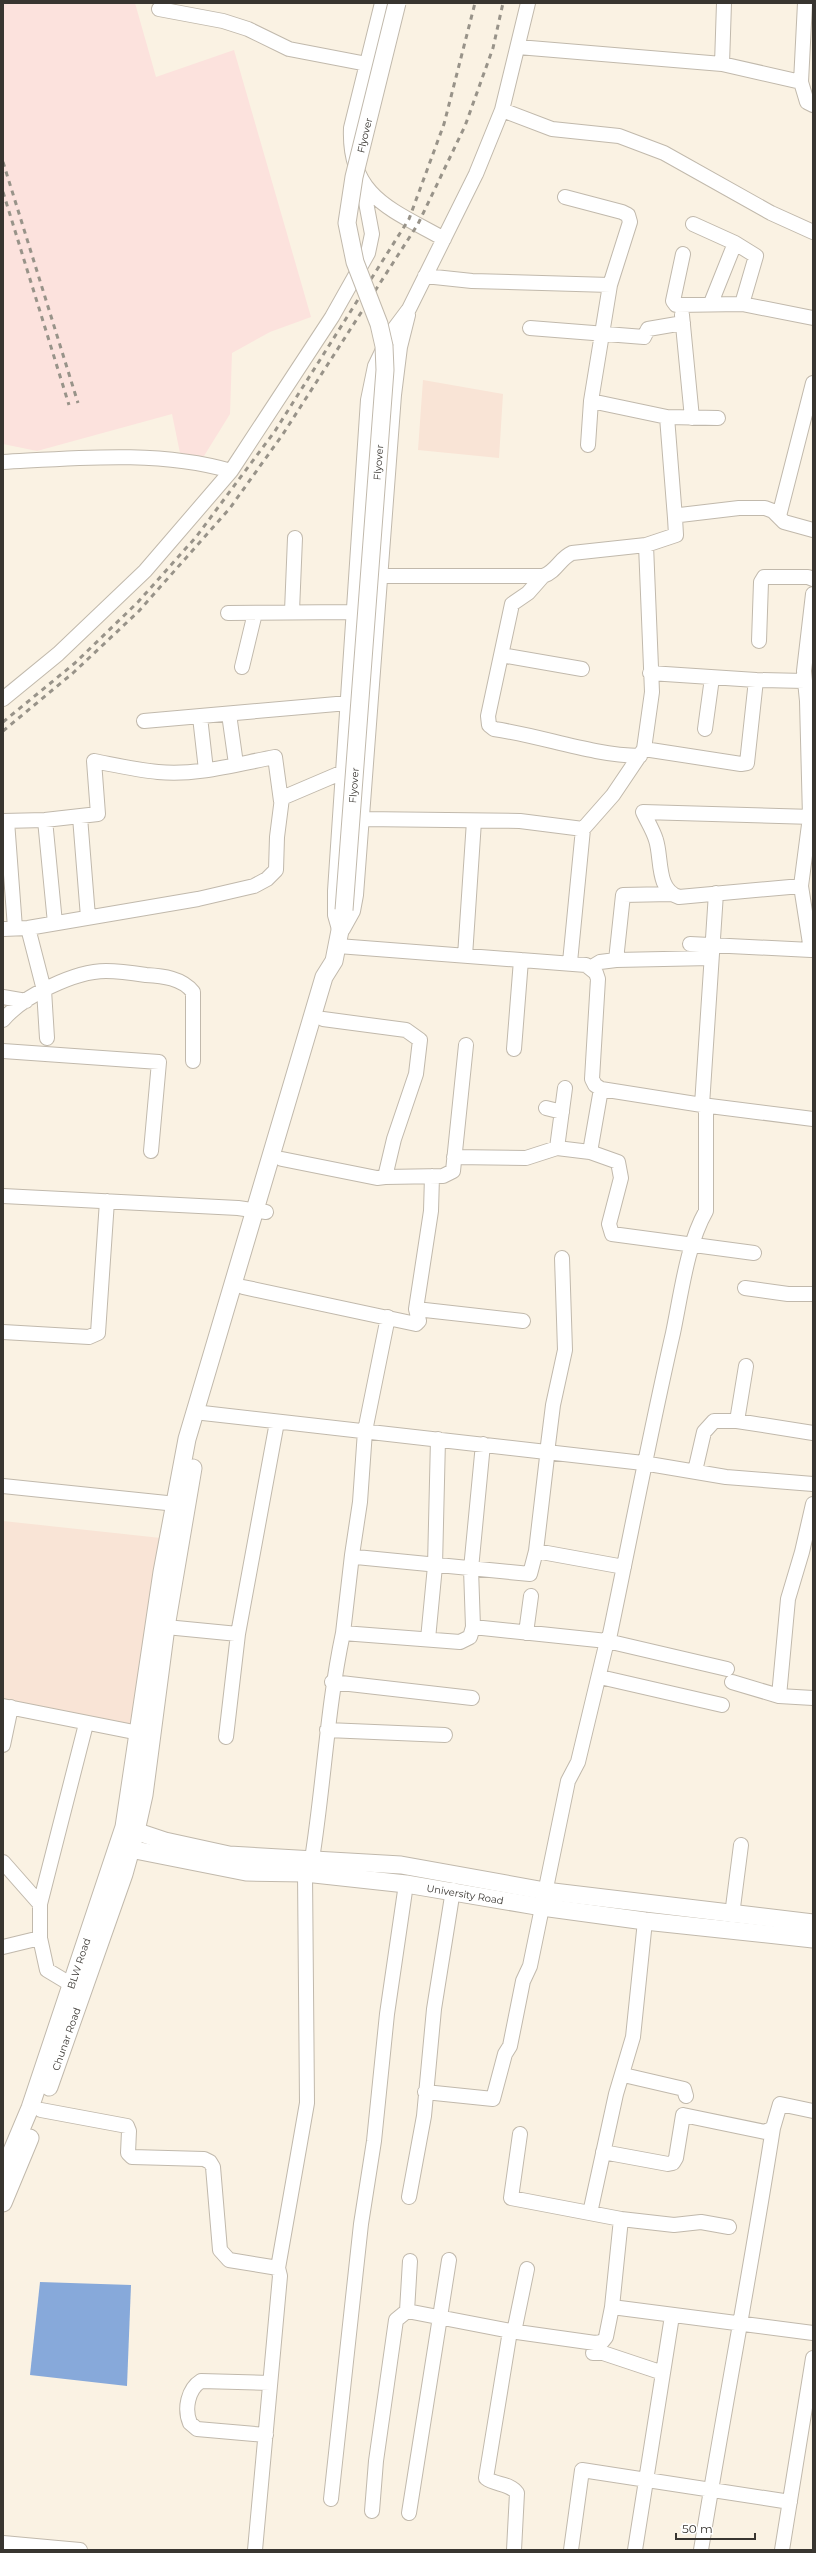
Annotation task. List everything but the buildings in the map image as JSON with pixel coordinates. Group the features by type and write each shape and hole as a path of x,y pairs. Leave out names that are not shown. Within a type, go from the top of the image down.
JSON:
{"main road":[{"name":"Flyover","path":"338,947 344,910 385,370 384,346 379,324 355,262 347,223 354,177 396,3"},
{"path":"130,1829 139,1733 199,1414 261,1211 282,1159 324,1019 336,978 338,947"},
{"path":"199,1414 243,1287 261,1211 324,977 338,947"},
{"path":"118,1871 148,1773 181,1504"},
{"path":"130,1829 162,1848"},
{"name":"University Road","path":"124,1848 162,1848 246,1872 308,1866 406,1884 543,1899 645,1921 697,1918 813,1939"},
{"path":"308,1866 401,1865 543,1899 697,1918 732,1915 813,1923"},
{"name":"BLW Road","path":"3,2172 30,2108 72,1985 118,1871"},
{"name":"Chunar Road","path":"3,2203 41,2110 118,1871"}],"street":[{"path":"382,3 351,128 350,148 357,172 377,200 387,208 444,239"},
{"path":"338,947 335,915 335,891 368,400 378,359 391,333 409,309 444,239 476,174 502,110 528,3"},
{"path":"722,64 724,3"},
{"path":"804,3 802,82 807,102 813,105"},
{"path":"159,9 223,21 248,29 289,48 367,64"},
{"path":"518,47 722,64 802,82"},
{"path":"502,110 552,129 620,136 664,153 771,213 813,232"},
{"path":"3,699 58,654 146,572 231,471 332,317 368,254 372,234 362,181"},
{"path":"565,197 628,215 630,222 610,285 591,401 588,445"},
{"path":"693,224 735,243 756,256 742,304"},
{"path":"711,303 735,243"},
{"path":"683,254 673,301 676,305 711,303 742,304 813,318"},
{"path":"425,276 472,281 610,285"},
{"path":"682,305 692,418"},
{"path":"338,947 353,911 356,895 394,395 400,347 409,309"},
{"path":"530,328 644,337 648,329 683,323"},
{"path":"779,516 813,383"},
{"path":"591,401 667,417 718,418"},
{"path":"380,576 543,576 552,572 567,555 572,553 646,545 676,535 667,417"},
{"path":"3,462 126,458 208,465 231,471"},
{"path":"675,518 683,514 748,507 769,509 779,516 784,522 813,530"},
{"path":"292,612 296,538"},
{"path":"570,962 583,829 613,795 642,753 652,692 650,673 646,545"},
{"path":"543,576 528,593 512,604 488,716 488,725 494,729 537,735 608,754 642,753 740,764 747,763 756,680"},
{"path":"759,641 761,582 764,577 808,577 813,579"},
{"path":"590,968 600,962 711,952 812,950 801,886 812,817 810,701 804,671 813,594"},
{"path":"228,613 354,612"},
{"path":"242,667 255,613"},
{"path":"502,655 582,669"},
{"path":"650,673 712,678 805,681"},
{"path":"705,729 712,678"},
{"path":"144,721 348,703"},
{"path":"229,714 236,764"},
{"path":"200,717 206,770"},
{"path":"15,928 88,918 198,899 254,886 267,879 276,870 278,861 277,837 281,801 275,757 206,770 159,772 94,762 98,814 45,820 5,821 6,857 15,928 44,990 47,1038"},
{"path":"281,801 287,794 343,772"},
{"path":"671,894 665,885 656,841 643,812 812,817"},
{"path":"80,817 88,918"},
{"path":"362,819 520,821 583,829"},
{"path":"45,820 55,923"},
{"path":"465,956 474,821"},
{"path":"616,960 623,895 671,894 678,897 801,886"},
{"path":"426,2092 487,2100 493,2099 495,2096 505,2054 510,2046 523,1981 530,1966 568,1781 578,1762 600,1677 606,1641 610,1634 624,1566 643,1463 698,1224 706,1211 706,1110 702,1105 716,893"},
{"path":"690,944 711,952"},
{"path":"338,947 570,962 590,968 596,974 598,979 592,1079 595,1085 601,1089 702,1105 813,1119"},
{"path":"514,1049 521,960"},
{"path":"3,1020 26,1001 44,990 86,973 107,971 172,978 186,985 194,992 194,1061"},
{"path":"3,997 26,1001"},
{"path":"324,1019 406,1030 420,1040 416,1074 394,1139 385,1177"},
{"path":"282,1159 377,1178 443,1176 453,1171 466,1045"},
{"path":"3,1051 159,1062 151,1152"},
{"path":"557,1148 565,1088"},
{"path":"590,1152 601,1089"},
{"path":"546,1108 562,1112"},
{"path":"454,1157 526,1158 557,1148 590,1152 618,1162 621,1178 609,1224 612,1234 754,1253"},
{"path":"243,1287 388,1317 411,1325 416,1324 419,1320 416,1309 431,1211 432,1176"},
{"path":"3,1196 261,1211"},
{"path":"3,1332 89,1337 98,1333 107,1202"},
{"path":"352,1555 356,1557 471,1570 530,1574 536,1551 553,1405 565,1350 562,1258"},
{"path":"745,1288 788,1294 813,1294"},
{"path":"416,1309 523,1321"},
{"path":"255,2550 280,2276 278,2268 306,2103 308,1866 322,1800 326,1730 332,1682 343,1633 360,1502 365,1431 388,1317"},
{"path":"737,1421 746,1366"},
{"path":"199,1414 483,1444 547,1455 643,1463 726,1477 813,1484"},
{"path":"695,1471 704,1432 707,1426 714,1421 737,1421 813,1432"},
{"path":"226,1737 238,1634 277,1422"},
{"path":"428,1639 435,1566 438,1439"},
{"path":"343,1633 428,1639 466,1640 470,1637 473,1627 471,1570 483,1444"},
{"path":"3,1486 181,1504"},
{"path":"779,1696 785,1619 813,1504"},
{"path":"536,1551 624,1566"},
{"path":"526,1633 531,1596"},
{"path":"166,1627 238,1634"},
{"path":"473,1627 606,1641 729,1676 779,1696 813,1698"},
{"path":"600,1677 722,1705"},
{"path":"332,1682 472,1698"},
{"path":"3,1745 7,1707 86,1724 139,1733"},
{"path":"72,1985 46,1970 40,1938 40,1904 86,1724"},
{"path":"326,1730 446,1735"},
{"path":"732,1915 741,1845"},
{"path":"3,1862 40,1904"},
{"path":"331,2499 361,2224 374,2140 387,2014 406,1884"},
{"path":"409,2197 424,2116 434,2009 453,1890"},
{"path":"590,2213 616,2094 633,2037 645,1921"},
{"path":"3,1947 40,1938"},
{"path":"628,2076 684,2089 686,2096"},
{"path":"604,2152 668,2164 673,2163 676,2158 689,2080"},
{"path":"702,2550 739,2325 751,2273 773,2128 780,2104 813,2111"},
{"path":"41,2110 127,2126 129,2131 128,2153 132,2157 204,2159 210,2162 220,2250 223,2255 229,2260 278,2268"},
{"path":"683,2115 764,2132 773,2128"},
{"path":"520,2134 511,2198 621,2219 674,2224 701,2222 729,2227"},
{"path":"372,2511 376,2461 396,2320 407,2312 512,2331 602,2342 606,2337 612,2307 621,2219"},
{"path":"409,2514 449,2260"},
{"path":"407,2312 410,2261"},
{"path":"514,2550 517,2493 511,2487 489,2484 486,2478 486,2473 512,2331 527,2269"},
{"path":"612,2307 739,2325 813,2333"},
{"path":"635,2550 645,2479 672,2316"},
{"path":"593,2352 603,2353 662,2373"},
{"path":"782,2550 813,2358"},
{"path":"266,2435 197,2430 190,2423 188,2408 189,2395 193,2387 200,2381 270,2383"},
{"path":"571,2550 582,2470 712,2488 790,2502"},
{"path":"3,2542 80,2550"}],"shaded area":[{"path":"3,3 135,3 156,77 234,50 311,317 270,332 232,353 230,414 204,456 181,458 172,414 37,451 3,444"},
{"path":"423,380 503,394 499,458 418,450"},
{"path":"3,1521 161,1538 133,1727 3,1705"}],"water":[{"path":"40,2282 131,2285 127,2386 30,2375"}],"railway":[{"path":"3,722 75,663 138,602 196,537 275,431 409,219 444,124 475,3"},
{"path":"3,731 73,673 139,611 230,508 283,434 418,224 465,126 493,48 503,3"},
{"path":"3,162 78,403"},
{"path":"3,192 69,405"}]}
